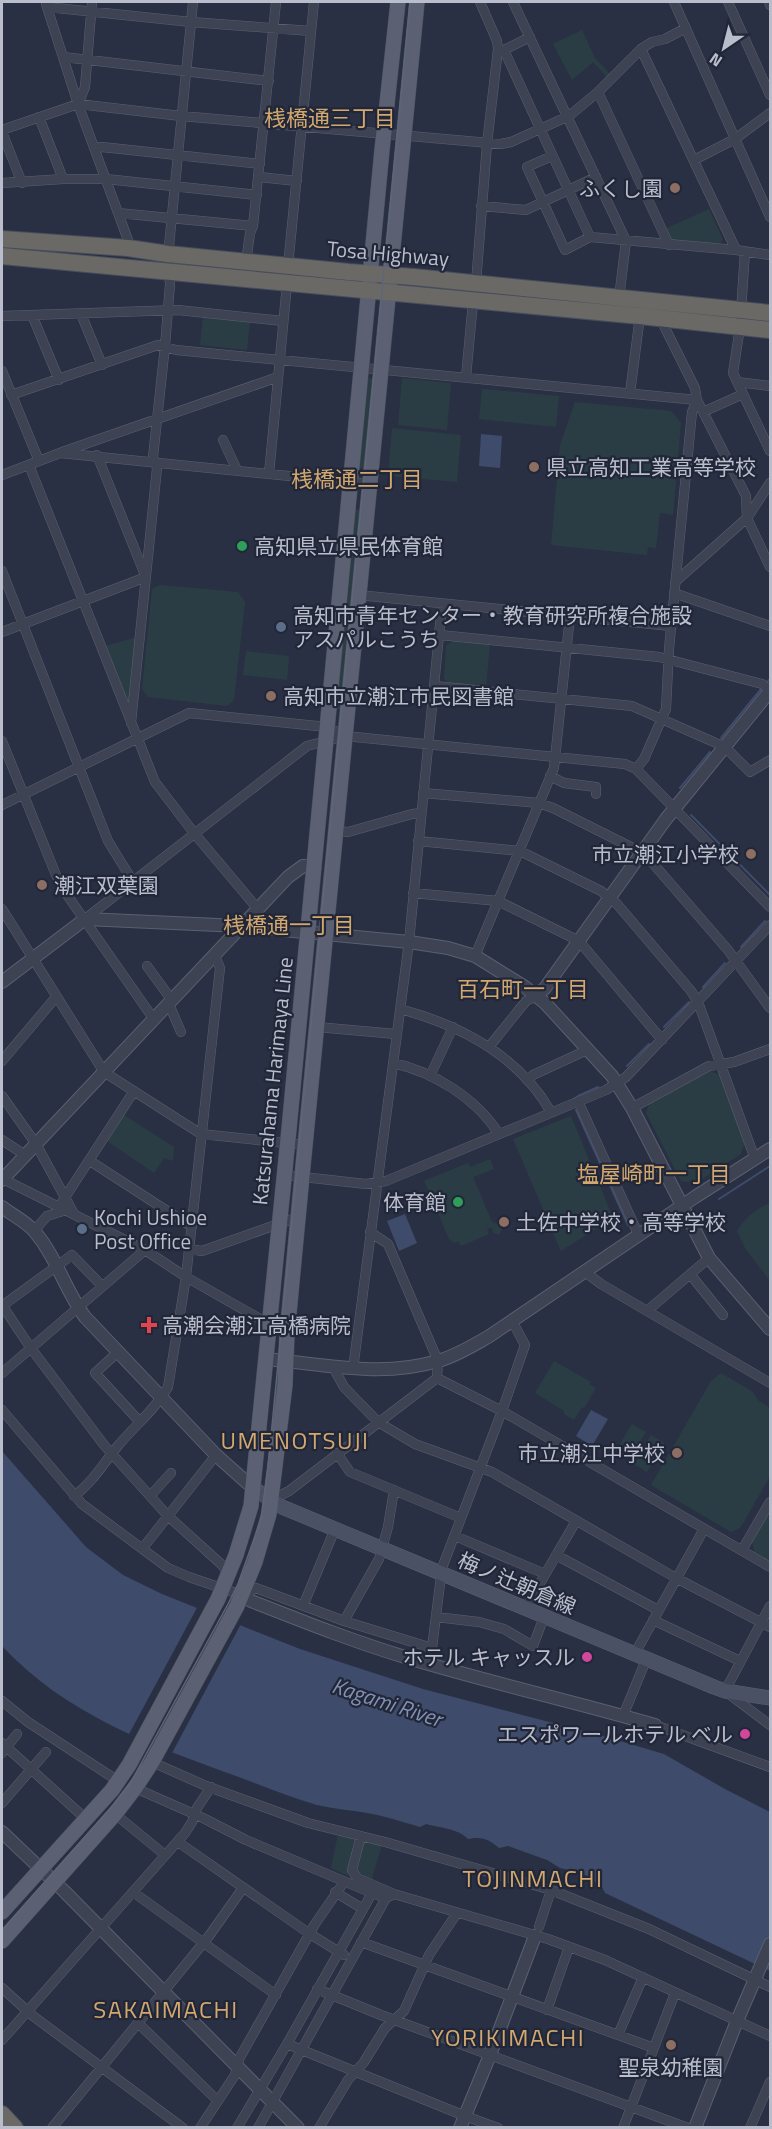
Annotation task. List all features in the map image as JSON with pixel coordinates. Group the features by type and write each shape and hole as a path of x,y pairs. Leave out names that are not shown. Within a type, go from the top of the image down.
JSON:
{"highway":[{"name":"Tosa Highway","path":"2,239 128,248 288,266 370,283 388,292 771,330"},
{"name":"Tosa Highway","path":"2,256 287,284 370,283 389,275 771,313"},
{"path":"2,2114 15,2127"}],"main road":[{"name":"Katsurahama Harimaya Line","path":"2,1912 118,1781 138,1749 224,1587 245,1526 253,1488 398,2"},
{"name":"Katsurahama Harimaya Line","path":"2,1941 115,1814 153,1760 238,1602 263,1536 271,1500 287,1361 287,1334 298,1216 417,2"},
{"name":"梅ノ辻朝倉線","path":"253,1488 282,1508 640,1658 725,1691 771,1698"}],"street":[{"path":"132,723 156,468 153,457 170,284 168,254 171,218 193,2"},
{"path":"246,262 257,195 276,2"},
{"path":"288,266 314,2"},
{"path":"480,2 590,237"},
{"path":"513,2 569,116 626,241 619,298"},
{"path":"674,2 771,217"},
{"path":"728,2 771,95"},
{"path":"128,248 128,240 78,104 46,4 92,6 191,22 311,31"},
{"path":"78,104 85,87 92,6"},
{"path":"22,183 2,131 78,104 181,116 487,144 511,142 569,116 598,92 640,49 686,28"},
{"path":"501,50 530,37"},
{"path":"640,49 741,250 740,327 733,373 743,394 763,425 771,451"},
{"path":"476,283 487,144 501,50"},
{"path":"63,57 269,81"},
{"path":"598,92 669,245"},
{"path":"694,160 735,139 771,113"},
{"path":"39,117 63,179"},
{"path":"95,148 177,154 260,164"},
{"path":"552,156 527,167 565,250 590,237 741,250 771,255"},
{"path":"259,177 297,181"},
{"path":"481,206 526,210 596,177"},
{"path":"2,183 106,179 257,195"},
{"path":"118,213 253,226"},
{"path":"269,474 287,284"},
{"path":"466,377 473,302"},
{"path":"2,316 167,310 283,321"},
{"path":"81,314 102,365"},
{"path":"32,315 59,380"},
{"path":"630,393 640,316"},
{"path":"660,318 695,388 697,400 746,496 747,518 771,567"},
{"path":"11,395 158,345 176,350 697,400"},
{"path":"2,371 39,461"},
{"path":"2,475 157,418 278,377"},
{"path":"737,382 771,386"},
{"path":"703,412 743,394"},
{"path":"636,769 644,759 666,709 668,659 692,412 697,400"},
{"path":"224,440 237,471"},
{"path":"60,453 369,484"},
{"path":"97,455 146,577"},
{"path":"29,465 158,787 257,908"},
{"path":"675,588 747,518 771,483"},
{"path":"761,497 771,503"},
{"path":"2,571 108,840 132,880"},
{"path":"2,632 146,577"},
{"path":"675,588 771,626"},
{"path":"358,595 671,626"},
{"path":"353,1370 409,942 442,604"},
{"path":"475,956 520,851 556,757 570,616"},
{"path":"440,635 659,657 762,684 771,691 674,809 545,988 526,1001 489,1047"},
{"path":"435,686 632,706 725,747 750,772 771,760"},
{"path":"2,805 189,713 345,736 625,764 636,769 771,907"},
{"path":"2,982 132,880 327,733"},
{"path":"2,741 65,892 153,1018"},
{"path":"550,776 564,783 596,787 596,794"},
{"path":"423,793 539,803 641,853 650,860 736,960 771,1008"},
{"path":"336,831 348,832 421,813"},
{"path":"418,842 520,851 610,897 692,991 721,1063 754,1159"},
{"path":"269,1324 186,1277 145,1250 2,1180 288,877 303,867 315,867"},
{"path":"413,893 498,901 579,941 662,1040"},
{"path":"2,909 104,1072 201,1134 305,1145"},
{"path":"84,919 240,926 308,932 409,942 448,948 475,956 536,996 617,1084 684,1206 709,1258 771,1329"},
{"path":"285,1175 376,1184 617,1084 662,1040 771,924"},
{"path":"74,1496 83,1490 111,1454 161,1399 168,1387 186,1277 220,968 214,954"},
{"path":"147,966 169,1001 182,1032"},
{"path":"2,1061 56,996"},
{"path":"400,1009 428,1016 489,1047 506,1059 527,1080 543,1098 551,1112"},
{"path":"317,1027 396,1034"},
{"path":"430,1076 453,1027"},
{"path":"632,1108 709,1066 734,1062 771,1049"},
{"path":"527,1080 587,1050"},
{"path":"393,1063 430,1076 460,1094 478,1108 499,1134"},
{"path":"66,1210 65,1198 134,1091"},
{"path":"2,1096 36,1143 65,1198 66,1210"},
{"path":"578,1101 639,1236"},
{"path":"2,1140 25,1155"},
{"path":"266,1359 353,1370 400,1369 438,1361 470,1347 512,1321 771,1149"},
{"path":"90,1161 192,1227"},
{"path":"47,1216 49,1203"},
{"path":"2,1207 34,1231 58,1266 78,1307 118,1352 216,1455 253,1488"},
{"path":"34,1231 47,1216 66,1210"},
{"path":"189,1249 202,1251 298,1216"},
{"path":"271,1500 289,1491 436,1378 438,1361 388,1244 370,1232"},
{"path":"2,1373 145,1250"},
{"path":"102,1286 72,1255 2,1306 111,1454 168,1516 221,1564 224,1587"},
{"path":"647,1311 709,1258"},
{"path":"585,1272 601,1284 771,1383"},
{"path":"690,1274 723,1315"},
{"path":"238,1602 256,1588 344,1621 432,1648 442,1568 525,1345 512,1321"},
{"path":"118,1352 95,1374 140,1422"},
{"path":"333,1367 344,1387 378,1422 415,1444 492,1472 676,1578 766,1625"},
{"path":"436,1378 502,1411 771,1567"},
{"path":"2,1410 74,1496 142,1549 175,1571 224,1587 238,1602"},
{"path":"337,1453 350,1472 461,1518"},
{"path":"142,1549 216,1455"},
{"path":"150,1496 171,1473"},
{"path":"344,1621 379,1559 394,1490"},
{"path":"742,1550 771,1502"},
{"path":"525,1609 576,1521"},
{"path":"623,1716 653,1620 704,1528"},
{"path":"303,1606 335,1529"},
{"path":"454,1536 545,1574"},
{"path":"556,1555 658,1610"},
{"path":"238,1602 250,1601 336,1634 403,1656 655,1725 771,1767"},
{"path":"771,1606 766,1625 740,1660 725,1691 771,1725"},
{"path":"436,1617 479,1622 504,1629 533,1646 544,1617"},
{"path":"653,1620 740,1660"},
{"path":"2,1701 28,1722 118,1781"},
{"path":"17,1734 3,1748 31,1769 86,1819"},
{"path":"2,1803 46,1752"},
{"path":"153,1760 211,1787 308,1823 551,1890 649,1929 756,1977 771,1987"},
{"path":"2,2040 178,1842 211,1787"},
{"path":"135,1788 195,1814 246,1840 372,1893 537,1932 643,1977 771,2036"},
{"path":"115,1814 165,1855"},
{"path":"2,1832 55,1882 298,2127"},
{"path":"361,1836 352,1870 357,1878 390,1896"},
{"path":"178,1842 351,1960"},
{"path":"200,2127 235,2075 238,2059 335,1892 344,1882"},
{"path":"52,2127 202,1944 243,1888"},
{"path":"462,2122 490,2055 551,1890"},
{"path":"133,1892 202,1944 276,1995"},
{"path":"335,1892 363,1909"},
{"path":"237,2127 287,2044 372,1893"},
{"path":"258,2127 361,1942 390,1896"},
{"path":"319,2127 348,2080 364,2062 386,2028 404,2011 423,1966 457,1913"},
{"path":"361,1942 654,2048"},
{"path":"695,2127 737,2021 771,1944"},
{"path":"547,2010 568,1947"},
{"path":"618,2035 643,1977"},
{"path":"2,1988 27,2011 183,2127"},
{"path":"317,1989 688,2127"},
{"path":"623,2127 675,1993"},
{"path":"138,2023 218,2101"},
{"path":"287,2044 355,2072 462,2122 498,2127"},
{"path":"750,2127 771,2082"}],"shaded area":[{"path":"582,30 595,58 610,74 607,77 593,62 572,80 553,44"},
{"path":"709,209 723,240 719,244 674,242 669,239 665,229"},
{"path":"203,316 250,321 247,350 200,345"},
{"path":"367,378 375,379 366,469 359,468"},
{"path":"402,378 451,383 447,430 398,425"},
{"path":"482,389 559,396 556,427 479,419"},
{"path":"575,402 671,411 681,423 673,515 660,513 656,548 648,547 647,555 551,545 560,445"},
{"path":"392,428 461,435 457,482 388,476"},
{"path":"355,509 362,510 343,710 336,709"},
{"path":"160,585 238,592 245,602 234,700 227,706 148,697 142,689 152,589"},
{"path":"137,637 129,704 106,646"},
{"path":"454,640 490,644 486,688 451,684 444,679 446,646"},
{"path":"246,651 289,656 287,680 243,675"},
{"path":"710,1071 721,1075 745,1143 741,1154 696,1183 681,1181 646,1113 649,1104"},
{"path":"124,1115 174,1147 173,1161 164,1158 154,1173 107,1141"},
{"path":"571,1116 613,1218 561,1251 513,1139"},
{"name":"体育館","path":"490,1159 494,1169 473,1177 492,1222 503,1226 499,1235 492,1232 493,1229 490,1228 487,1229 489,1234 461,1246 458,1241 454,1243 449,1239 424,1181 468,1163 470,1167"},
{"path":"770,1203 770,1281 745,1248 737,1231 752,1214"},
{"path":"554,1361 591,1382 589,1384 596,1388 574,1420 535,1393"},
{"path":"721,1373 753,1392 758,1400 770,1408 770,1476 741,1527 731,1532 651,1485 711,1381"},
{"path":"632,1424 646,1432 629,1460 615,1452"},
{"path":"651,1435 664,1443 647,1472 634,1464"},
{"path":"770,1510 770,1562 754,1552 752,1541"},
{"path":"338,1834 358,1839 348,1876 331,1868"},
{"path":"363,1840 382,1844 372,1879 358,1875 357,1872"}],"water":[{"path":"481,434 502,436 500,468 479,466"},
{"path":"405,1214 417,1243 399,1251 387,1221"},
{"path":"591,1410 608,1419 592,1446 576,1436"},
{"name":"Kagami River","path":"2,1451 86,1547 123,1575 162,1594 300,1649 423,1689 664,1754 770,1812 770,1971 605,1893 602,1887 582,1873 560,1868 547,1860 508,1846 499,1848 485,1839 468,1839 448,1829 426,1824 420,1827 380,1816 317,1805 296,1798 141,1739 110,1725 53,1691 2,1646"}],"pier":[{"path":"199,1604 242,1622 171,1755 128,1736"}],"waterway":[{"path":"721,738 761,689"},
{"path":"680,788 710,752"},
{"path":"691,815 770,895"},
{"path":"741,947 765,921"},
{"path":"703,987 725,963"},
{"path":"664,1027 689,1002"},
{"path":"627,1066 649,1044"},
{"path":"578,1096 598,1087"},
{"path":"576,1110 628,1225"},
{"path":"719,1199 770,1166"},
{"path":"704,1236 715,1257"}],"tram line":[{"path":"2,1930 114,1804 132,1780 238,1584 261,1519 268,1467 410,2"}],"place":[{"name":"ふくし園","path":"675,188"},
{"name":"県立高知工業高等学校","path":"534,467"},
{"name":"高知県立県民体育館","path":"242,546"},
{"name":"高知市青年センター・教育研究所複合施設 アスパルこうち","path":"281,627"},
{"name":"高知市立潮江市民図書館","path":"271,696"},
{"name":"市立潮江小学校","path":"751,854"},
{"name":"潮江双葉園","path":"42,885"},
{"name":"体育館","path":"458,1202"},
{"name":"土佐中学校・高等学校","path":"504,1222"},
{"name":"Kochi Ushioe Post Office","path":"82,1229"},
{"name":"高潮会潮江高橋病院","path":"149,1325"},
{"name":"市立潮江中学校","path":"677,1453"},
{"name":"ホテル キャッスル","path":"587,1657"},
{"name":"エスポワールホテル ベル","path":"745,1734"},
{"name":"聖泉幼稚園","path":"671,2045"}],"district":[{"name":"桟橋通三丁目","path":"330,118"},
{"name":"桟橋通二丁目","path":"357,479"},
{"name":"桟橋通一丁目","path":"289,925"},
{"name":"百石町一丁目","path":"523,989"},
{"name":"塩屋崎町一丁目","path":"654,1174"},
{"name":"UMENOTSUJI","path":"295,1440"},
{"name":"TOJINMACHI","path":"533,1878"},
{"name":"SAKAIMACHI","path":"166,2009"},
{"name":"YORIKIMACHI","path":"508,2037"}]}
